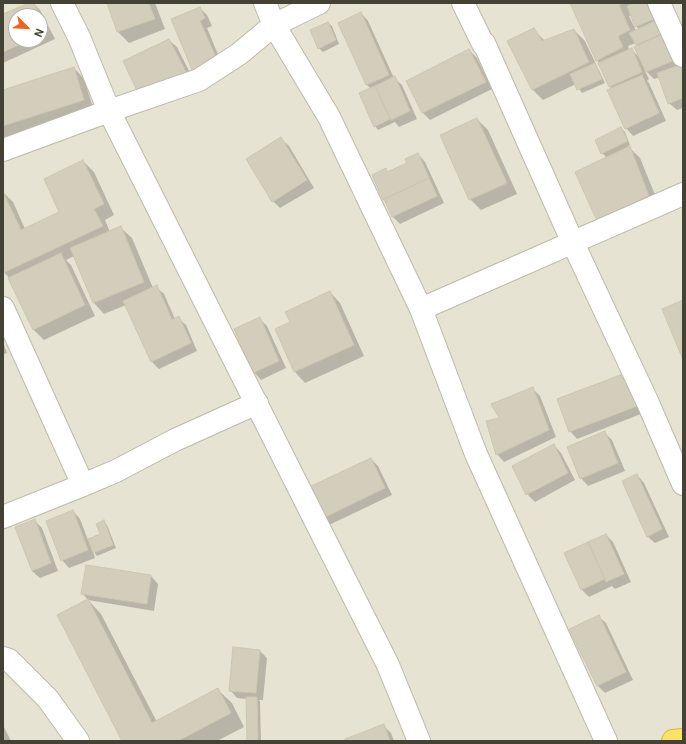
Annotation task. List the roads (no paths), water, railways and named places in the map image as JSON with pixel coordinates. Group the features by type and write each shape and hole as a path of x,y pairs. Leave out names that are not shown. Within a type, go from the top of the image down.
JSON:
{"highway":[{"path":"673,741 683,740"}],"street":[{"path":"62,3 79,37 109,111 388,665 419,741"},
{"path":"265,3 274,25 329,117 421,309 476,454 606,741"},
{"path":"3,150 199,80 239,54 274,25 319,3"},
{"path":"463,3 483,44 484,43 573,243 648,403 683,484"},
{"path":"658,3 683,56"},
{"path":"421,309 683,194"},
{"path":"3,308 83,485"},
{"path":"3,517 116,471 175,440 257,403"},
{"path":"3,658 9,660 48,699 78,741"}]}
